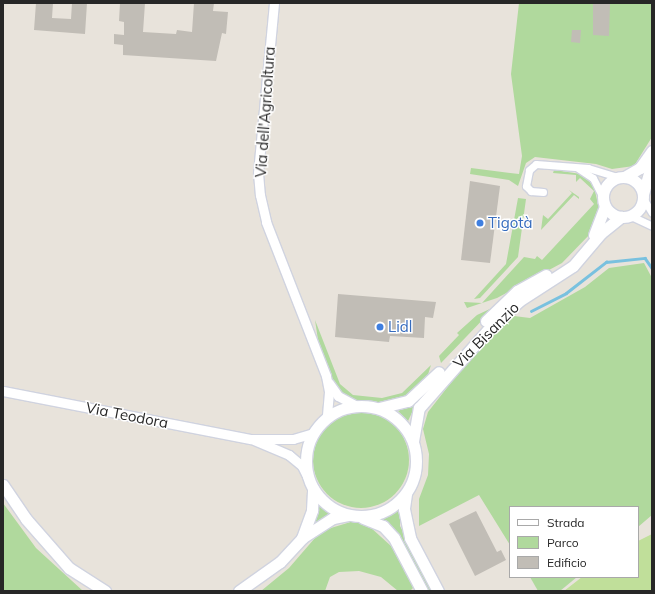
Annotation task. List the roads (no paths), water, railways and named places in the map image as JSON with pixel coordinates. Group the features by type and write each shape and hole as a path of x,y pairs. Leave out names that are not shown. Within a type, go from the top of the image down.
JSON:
{"main road":[{"path":"652,151 640,168 606,184 604,202 626,216 640,208 652,163"},
{"path":"621,176 638,182 643,196"},
{"name":"Via Bisanzio","path":"378,408 395,406 416,396 509,298 573,259 591,240 600,225 604,202"},
{"name":"Via Bisanzio","path":"413,442 419,408 466,354 508,310 573,266 601,233 626,216"},
{"path":"421,590 394,538 383,526 334,510 313,489 308,478 306,455 314,433 327,417 357,406 378,408 401,422 413,442 417,464 406,494 404,509 410,538 438,591"},
{"path":"3,485 26,519 69,568 105,591"},
{"path":"302,538 312,510 313,489"},
{"path":"239,591 280,562 302,538 333,518 382,512 393,507 406,494"}],"street":[{"name":"Via dell'Agricoltura","path":"274,3 258,173 260,195 266,222 326,376 338,396 357,406"},
{"path":"543,192 528,190 527,178 532,166 540,163 621,176"},
{"path":"576,168 593,178 604,202"},
{"path":"643,196 652,213"},
{"path":"626,216 652,226"},
{"name":"Via dell'Agricoltura","path":"326,376 329,392 327,417"},
{"name":"Via Teodora","path":"6,391 251,439 289,455 302,466 308,478"},
{"name":"Via Teodora","path":"251,439 293,438 314,433"}],"waterway":[{"path":"531,311 566,293 606,262 645,258 652,268"}],"place":[{"name":"Tigotà","path":"480,223"},
{"name":"Lidl","path":"380,327"}]}
